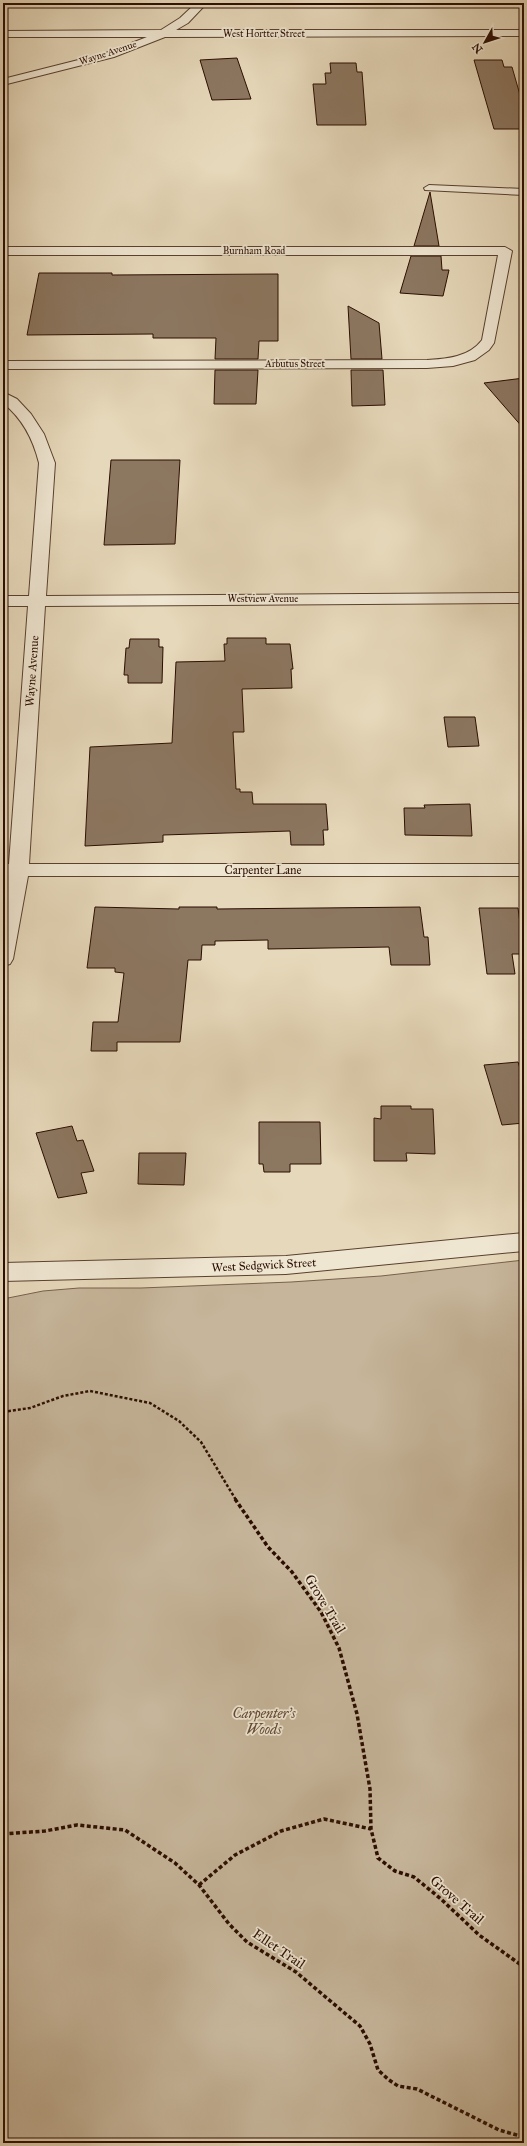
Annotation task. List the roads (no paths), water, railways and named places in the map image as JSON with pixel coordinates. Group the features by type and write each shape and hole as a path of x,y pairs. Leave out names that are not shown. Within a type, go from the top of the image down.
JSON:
{"street":[{"name":"Wayne Avenue","path":"3,82 117,52 161,34 181,22 202,3"},
{"name":"West Hortter Street","path":"3,34 524,33"},
{"name":"Burnham Road","path":"3,251 505,251"},
{"name":"Arbutus Street","path":"3,365 427,364 456,361 478,352 486,346 489,340 505,251"},
{"name":"Wayne Avenue","path":"3,396 26,417 37,433 47,463 38,601 10,870 14,907 3,959"},
{"name":"Westview Avenue","path":"3,601 524,598"},
{"name":"Carpenter Lane","path":"10,870 524,870"},
{"name":"West Sedgwick Street","path":"3,1272 286,1265 524,1242"}],"lane":[{"path":"429,188 524,192"}],"park label":[{"name":"Carpenter's Woods","path":"264,1722"}]}
